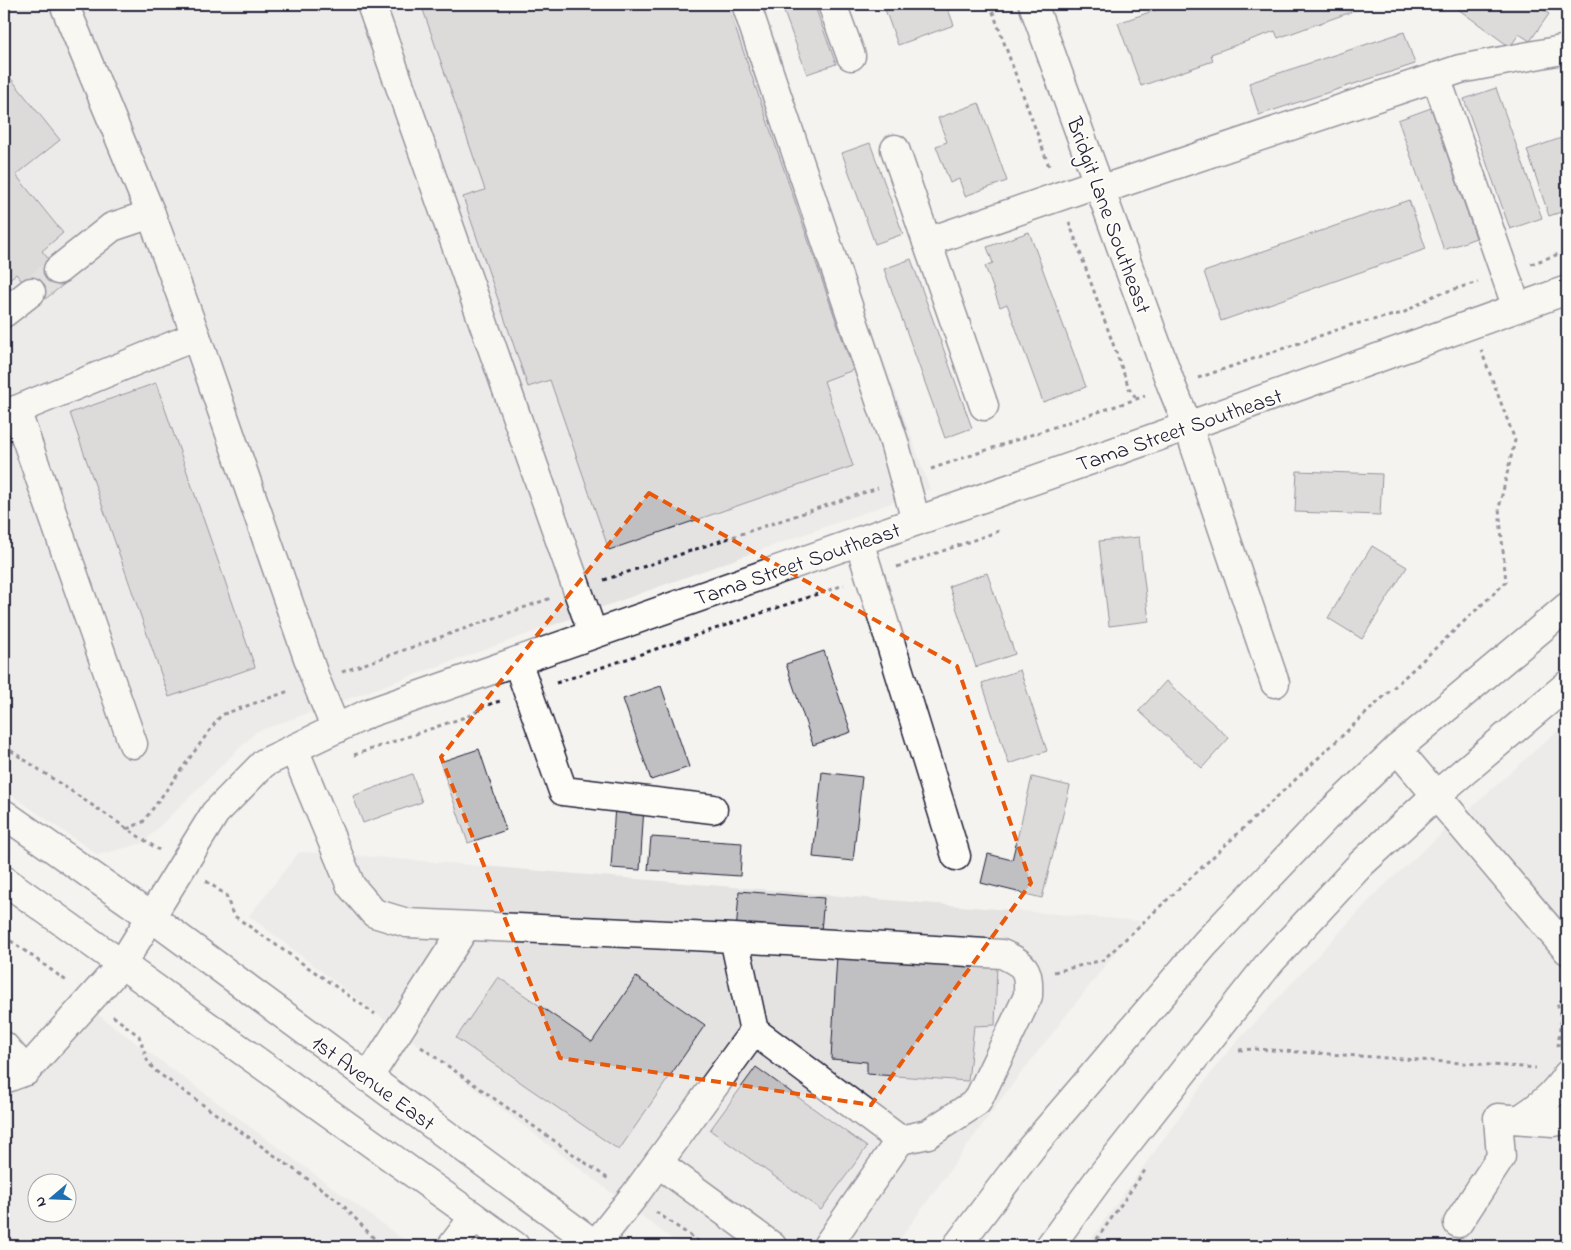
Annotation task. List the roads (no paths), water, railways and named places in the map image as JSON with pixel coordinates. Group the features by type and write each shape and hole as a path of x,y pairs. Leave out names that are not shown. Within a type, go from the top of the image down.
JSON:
{"main road":[{"path":"64,4 151,214 196,336 316,681 336,729"},
{"path":"371,4 593,634"},
{"path":"746,4 894,442 916,521"},
{"path":"832,4 851,56"},
{"name":"Bridgit Lane Southeast","path":"1033,4 1172,387 1188,426 1275,682"},
{"path":"927,242 1460,69 1567,49"},
{"path":"1436,77 1517,308"},
{"path":"895,149 984,406"},
{"path":"58,270 112,227 151,214"},
{"name":"Tama Street Southeast","path":"15,1075 91,999 122,964 215,813 264,763 370,713 1188,426 1567,290"},
{"path":"4,313 31,292"},
{"path":"133,744 10,413 196,336"},
{"path":"859,541 956,856"},
{"path":"957,1246 1032,1147 1205,944 1325,818 1397,749 1567,607"},
{"path":"517,661 563,791 714,808"},
{"path":"1050,1246 1098,1180 1271,961 1361,864 1435,796 1567,685"},
{"path":"294,749 351,886 374,913 407,923 734,938 1002,954 1020,963 1029,978 1028,996 977,1102 928,1134 900,1140 828,1246"},
{"path":"1397,749 1567,950"},
{"name":"1st Avenue East","path":"4,814 151,917 596,1246"},
{"path":"4,880 515,1246"},
{"path":"368,1078 466,926"},
{"path":"734,938 754,1031 900,1140"},
{"path":"596,1246 754,1031"},
{"path":"4,1046 15,1075"},
{"path":"1520,1119 1556,1092 1555,1065"},
{"path":"1458,1223 1501,1156 1498,1118 1553,1122 1567,1120"},
{"path":"658,1163 772,1246"},
{"path":"452,1246 474,1217"}],"tunnel":[{"path":"31,292 58,270"}]}
